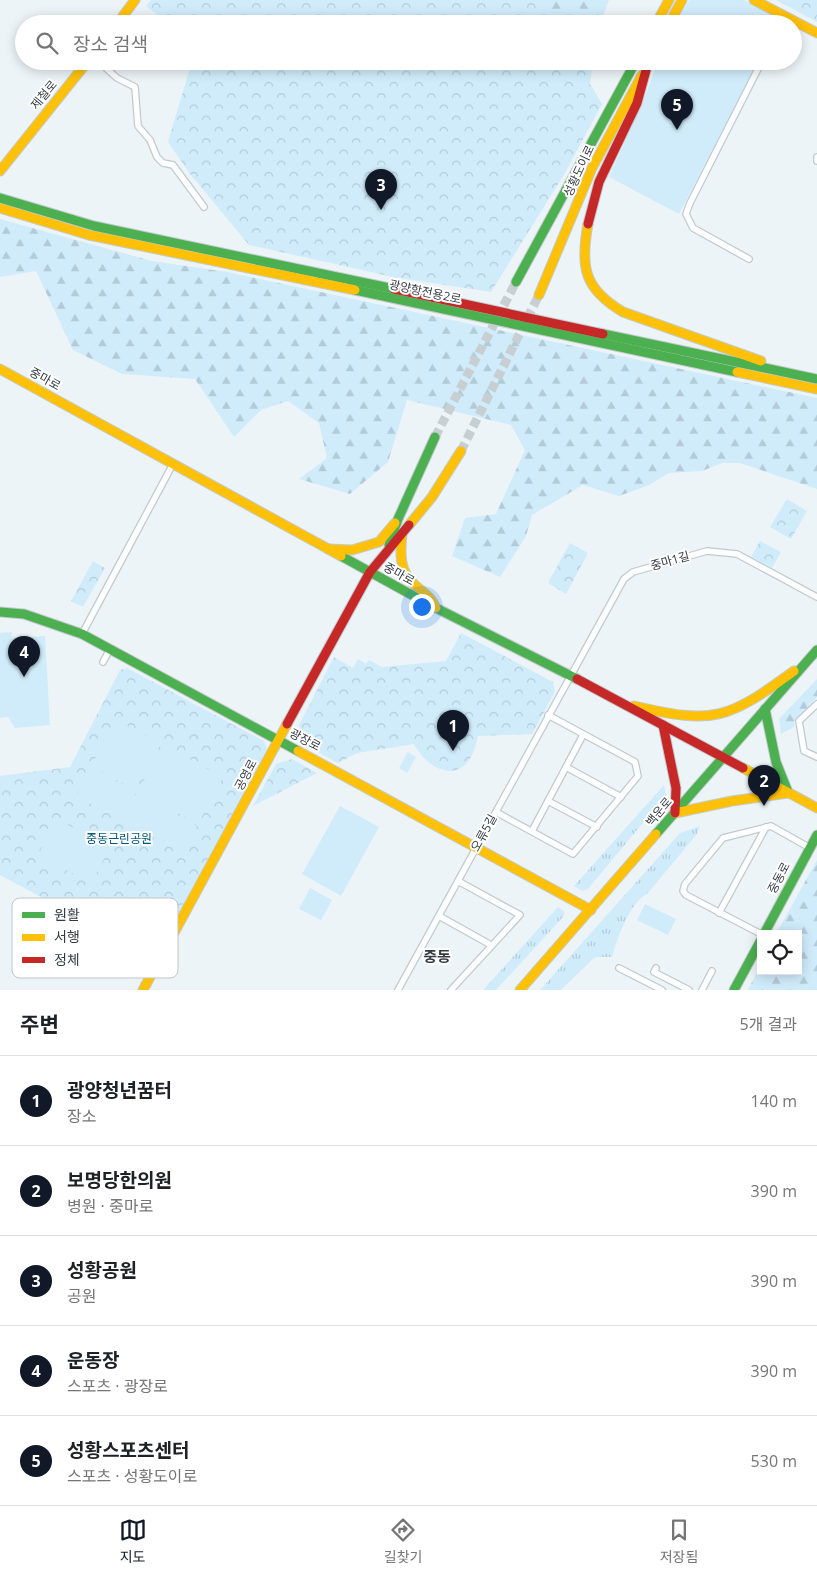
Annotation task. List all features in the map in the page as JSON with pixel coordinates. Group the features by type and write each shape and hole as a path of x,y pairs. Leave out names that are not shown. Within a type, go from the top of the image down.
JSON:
{"main road":[{"path":"124,15 136,0"},
{"path":"661,15 669,0"},
{"path":"674,15 682,0"},
{"path":"754,0 776,15"},
{"path":"802,27 817,33"},
{"name":"제철로","path":"0,171 81,70"},
{"name":"성황도이로","path":"516,282 631,70"},
{"name":"성황도이로","path":"540,295 592,168 645,70"},
{"path":"647,70 637,102 599,181 593,203 585,237 583,260 590,285 605,301 623,312 805,376"},
{"name":"제철로","path":"0,164 20,144"},
{"name":"광양항전용2로","path":"0,198 94,226 817,379"},
{"name":"광양항전용2로","path":"0,208 89,235 240,265 817,389"},
{"name":"중마로","path":"0,368 436,608 570,675 817,808"},
{"path":"388,548 398,519 434,437"},
{"path":"370,572 432,497 461,451"},
{"path":"327,549 352,550 380,542 398,519"},
{"path":"402,534 402,567 413,584 430,595 436,608"},
{"name":"공영로","path":"178,926 370,572"},
{"name":"광장로","path":"0,612 24,614 82,634 591,910"},
{"name":"백운로","path":"520,990 817,650"},
{"path":"622,703 677,717 712,718 731,713 747,705 808,660"},
{"path":"663,725 676,788 675,813 732,801 788,793 780,778 774,758 765,709"},
{"name":"중동로","path":"764,930 817,835"},
{"path":"734,990 757,947"},
{"name":"공영로","path":"143,990 150,978"}],"street":[{"path":"108,70 117,78 134,87 138,126 150,140 157,157 163,163 173,165 204,207"},
{"path":"749,259 693,228 686,214 757,70"},
{"path":"82,634 173,464"},
{"name":"중마1길","path":"570,675 617,590 624,579 633,572 707,550 723,551 737,554 817,597"},
{"path":"103,662 110,649"},
{"name":"오류5길","path":"400,989 570,675"},
{"path":"817,704 799,721 804,751 817,757"},
{"path":"496,812 574,854 638,776 635,762 548,715"},
{"path":"532,831 583,734"},
{"path":"566,767 621,797"},
{"path":"548,800 597,827"},
{"path":"757,931 686,895 683,891 685,884 724,838 771,826 810,848"},
{"path":"719,912 766,828"},
{"path":"451,990 520,915 458,881"},
{"path":"439,916 491,945"},
{"path":"619,968 658,989"},
{"path":"656,968 654,972 689,990"},
{"path":"702,990 712,971"}],"green space":[{"path":"151,0 538,0 550,8 570,15 158,15 146,6"},
{"path":"538,0 609,0 603,15 564,15 546,7"},
{"path":"689,0 744,0 773,15 680,15"},
{"path":"776,0 817,0 817,22"},
{"path":"189,70 592,70 590,84 602,104 565,173 491,292 393,277 249,245 190,174 168,142"},
{"path":"655,70 754,70 679,214 609,177 643,102"},
{"path":"0,219 152,261 227,272 817,398 817,489 740,463 722,463 702,471 669,473 649,485 619,496 583,485 532,515 526,536 500,577 452,556 465,518 496,514 525,450 511,425 407,400 388,462 350,494 299,479 327,458 319,423 288,401 261,410 234,437 195,379 122,374 73,350 36,271 0,277"},
{"path":"787,499 807,511 791,539 770,527"},
{"path":"760,541 781,552 772,568 751,557"},
{"path":"570,543 588,553 566,594 548,583"},
{"path":"93,561 105,568 83,607 71,601"},
{"path":"12,632 12,638 45,636 50,725 15,728 8,717 0,718 0,633"},
{"path":"461,633 553,682 555,692 532,734 478,736 473,753 465,764 458,769 450,771 441,769 425,759 414,744 357,753 338,763 305,745 299,725 334,657 353,668 358,659 366,664 369,660 382,667 446,661"},
{"name":"중동근린공원","path":"127,668 264,741 267,749 178,914 178,898 43,898 0,875 0,776 70,767 120,670"},
{"path":"817,679 817,697 794,722 794,727 781,734 779,719"},
{"path":"116,720 161,743 144,774 139,772 131,788 91,766"},
{"path":"163,745 223,777 198,824 138,792"},
{"path":"408,752 416,757 407,773 399,768"},
{"path":"292,759 317,773 253,806 276,764"},
{"path":"91,768 136,792 121,820 76,796"},
{"path":"664,785 666,795 588,889 582,891 574,886"},
{"path":"137,793 197,826 182,852 122,821"},
{"path":"340,806 379,827 341,896 302,874"},
{"path":"57,819 110,848 91,883 38,855"},
{"path":"700,826 697,834 647,894 635,905 621,931 612,957 595,957 561,990 540,990 680,833"},
{"path":"817,860 817,990 748,990 757,972 757,975 802,975 802,930 778,930"},
{"path":"310,888 332,900 321,920 299,909"},
{"path":"645,904 676,919 668,935 637,920"},
{"path":"558,907 564,911 564,916 496,990 483,990"}],"tunnel":[{"path":"435,437 516,282"},
{"path":"461,451 539,295"}],"traffic: fast":[{"path":"516,282 631,70"},
{"path":"0,198 94,226 394,289"},
{"path":"355,290 737,372"},
{"path":"603,334 817,379"},
{"path":"389,545 398,519 435,437"},
{"path":"341,556 430,605 577,679"},
{"path":"0,612 24,614 82,634 298,751"},
{"path":"656,834 817,650"},
{"path":"765,709 776,762 788,792"},
{"path":"766,930 817,835"},
{"path":"734,990 757,947"}],"traffic: slow":[{"path":"124,15 135,0"},
{"path":"661,15 669,0"},
{"path":"674,15 682,0"},
{"path":"754,0 783,15"},
{"path":"802,25 817,33"},
{"path":"0,171 81,70"},
{"path":"539,295 592,168 642,75"},
{"path":"0,208 89,235 355,290"},
{"path":"588,224 585,253 585,265 588,276 600,295 610,303 623,312 761,361"},
{"path":"0,369 341,556"},
{"path":"737,372 817,389"},
{"path":"409,525 432,497 461,451"},
{"path":"328,549 352,550 379,542 395,523"},
{"path":"402,534 401,555 403,568 410,580 430,598 436,608"},
{"path":"634,706 684,715 703,716 720,714 753,699 794,671"},
{"path":"178,925 287,724"},
{"path":"298,751 591,910"},
{"path":"743,768 817,808"},
{"path":"675,813 732,801 788,793"},
{"path":"520,990 656,834"},
{"path":"143,990 149,978"}],"traffic: jam":[{"path":"588,224 599,182 637,103 646,70"},
{"path":"394,289 603,334"},
{"path":"287,724 370,572 409,525"},
{"path":"577,679 743,768"},
{"path":"663,725 676,788 675,813"}],"place":[{"name":"성황스포츠센터","path":"677,130"},
{"name":"성황공원","path":"381,210"},
{"name":"운동장","path":"24,677"},
{"name":"광양청년꿈터","path":"453,751"},
{"name":"보명당한의원","path":"764,806"}],"district":[{"name":"중동","path":"437,957"}]}
